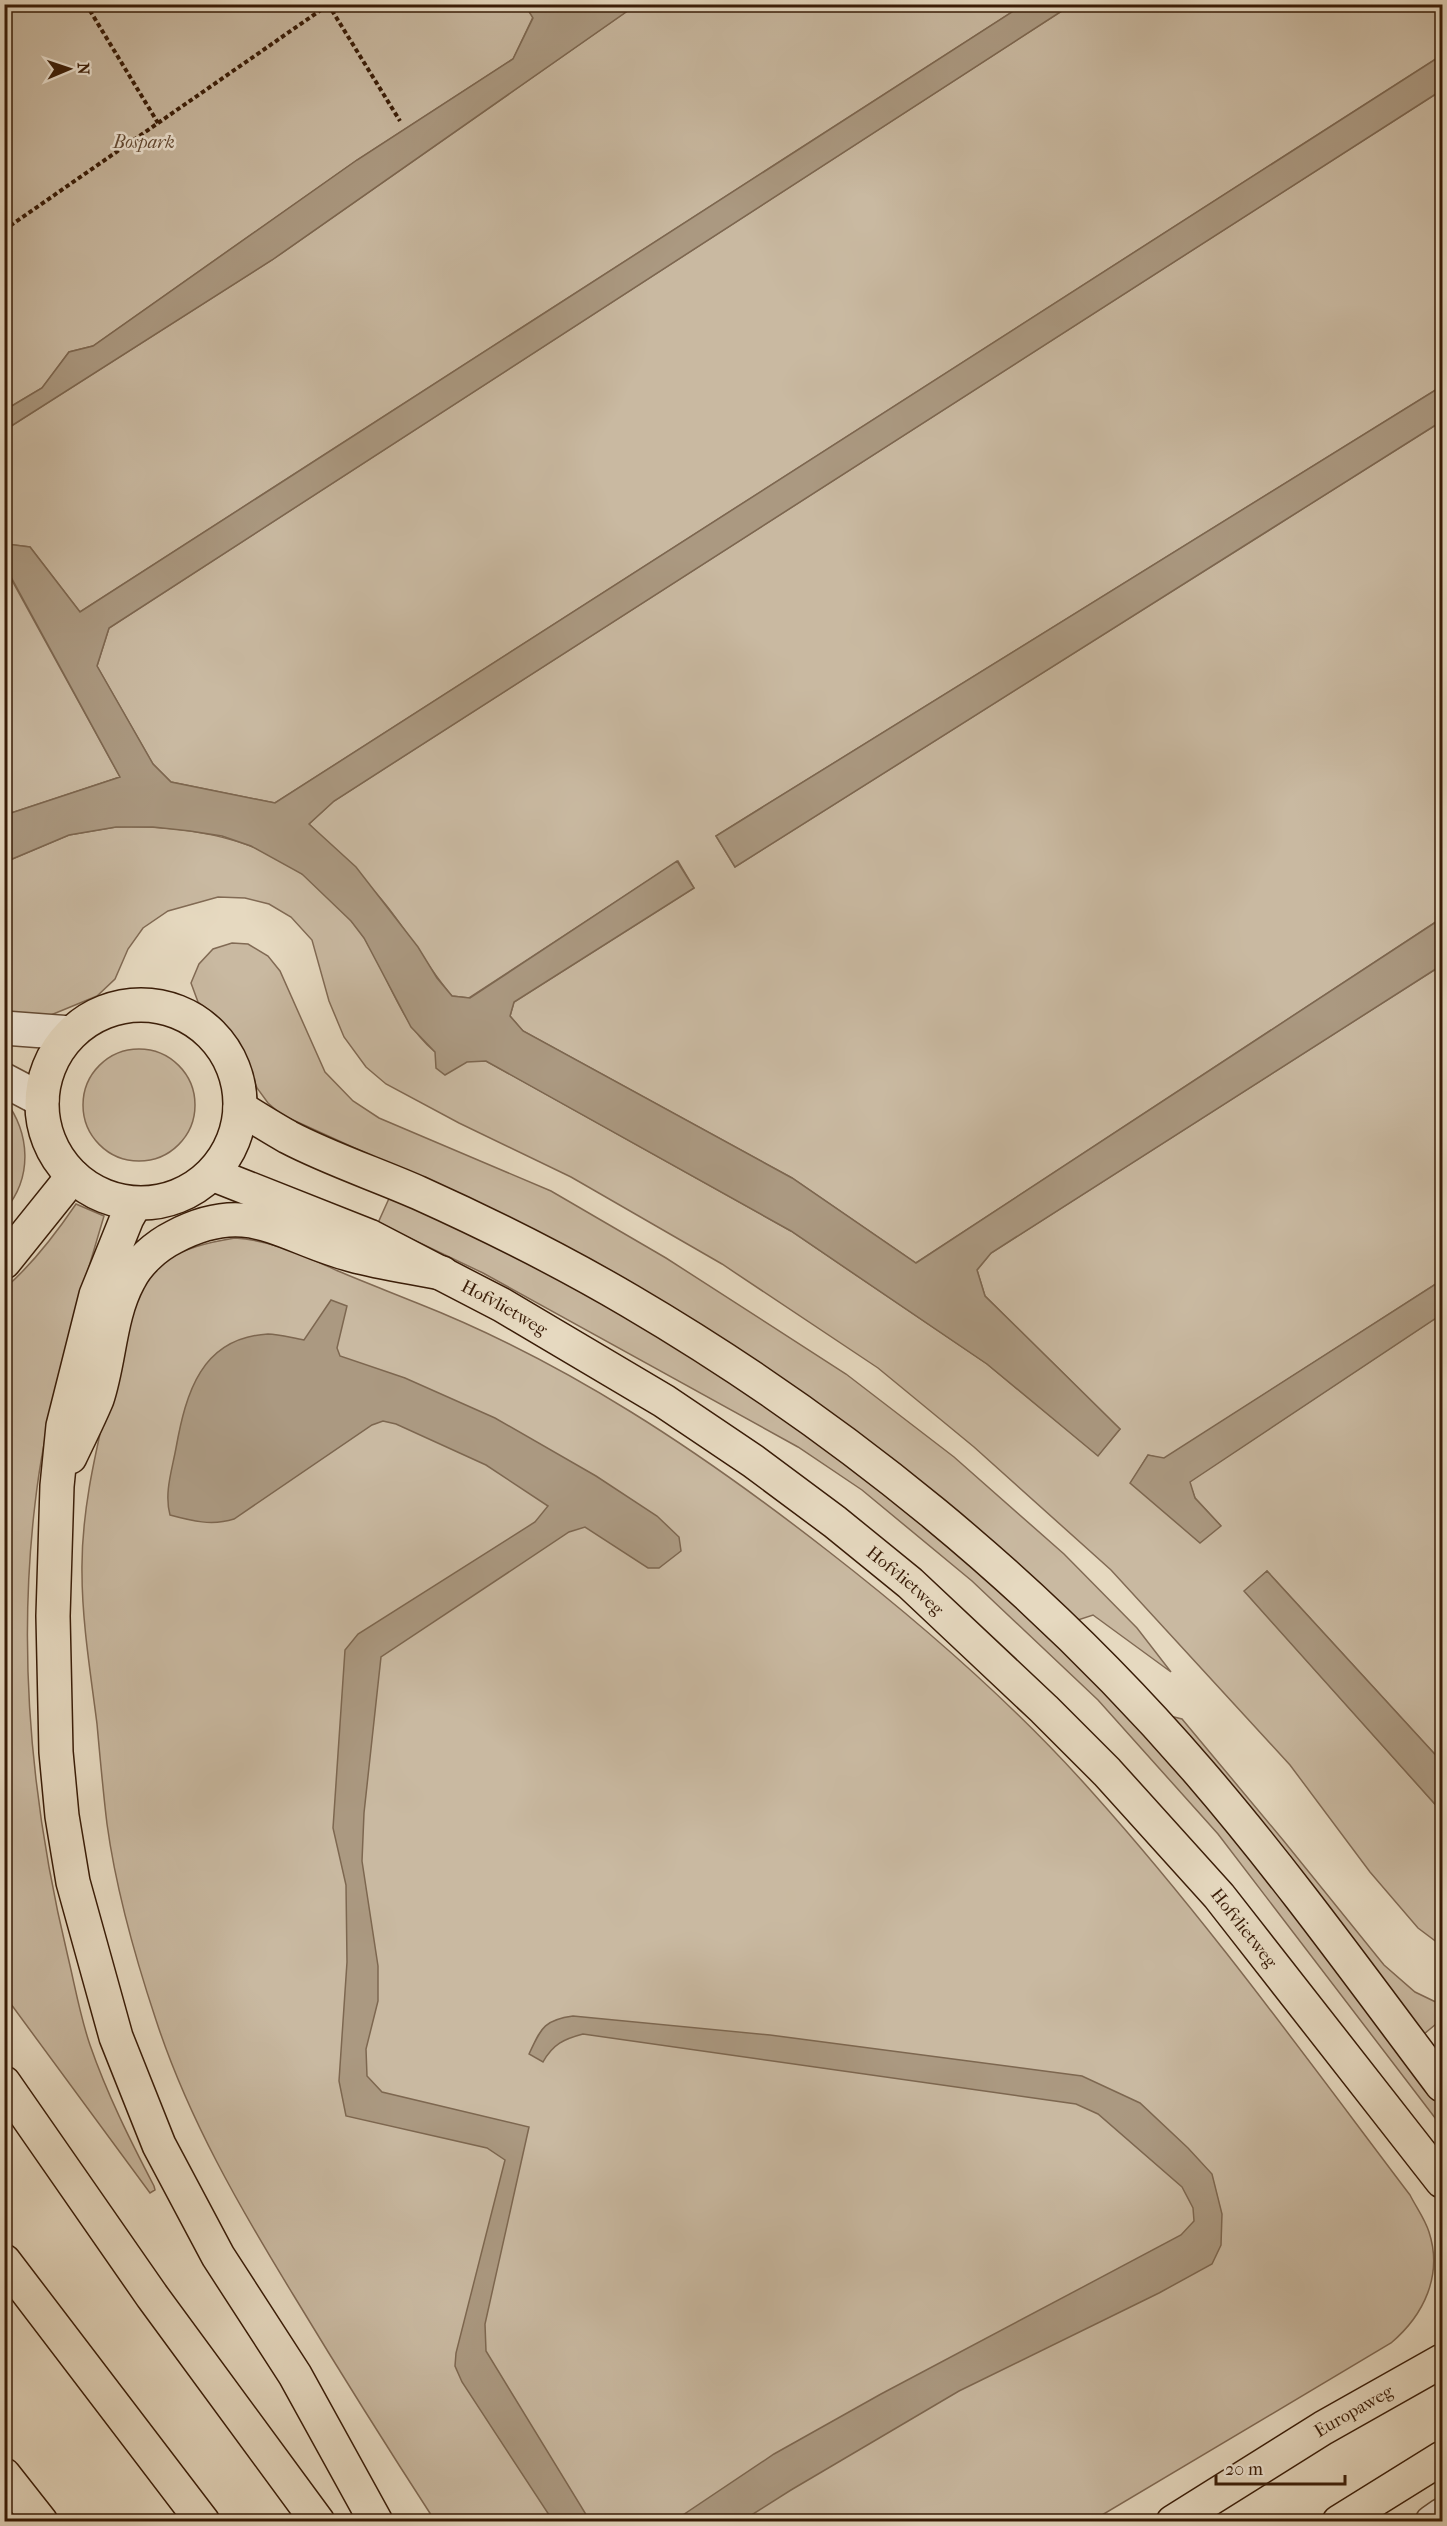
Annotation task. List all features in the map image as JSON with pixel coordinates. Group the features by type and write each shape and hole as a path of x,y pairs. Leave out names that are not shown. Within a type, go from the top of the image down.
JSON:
{"main road":[{"path":"150,1005 183,1014 211,1034 222,1046 236,1076 240,1108 239,1123 230,1150 212,1174 196,1187 177,1197 164,1202 135,1204 101,1195 73,1176 53,1149 47,1133 42,1100 51,1064 59,1048 71,1033 99,1014 116,1008 150,1005"},
{"path":"240,1108 288,1137 474,1218 627,1299 714,1353 808,1416 899,1485 986,1559 1090,1656 1154,1722 1258,1842 1443,2085"},
{"name":"Hofvlietweg","path":"212,1174 369,1236 502,1305 664,1401 762,1468 835,1522 910,1583 1099,1764 1219,1896 1443,2181"},
{"path":"4,1262 73,1176"},
{"path":"135,1204 127,1218 96,1295 63,1426 57,1486 53,1616 56,1752 62,1816 74,1882 116,2037 159,2145 218,2256 295,2375 376,2522"},
{"path":"57,1486 97,1398 117,1311 129,1280 145,1257 170,1239 190,1228 220,1220 243,1219 263,1222 351,1255 442,1273"},
{"path":"4,2083 152,2296 318,2522"},
{"path":"4,2261 203,2522"},
{"name":"Europaweg","path":"1173,2522 1323,2428 1443,2361"},
{"path":"1339,2522 1443,2458"},
{"path":"4,2475 41,2522"}],"street":[{"path":"4,1028 71,1033"},
{"path":"4,1080 42,1100"},
{"path":"1432,2522 1443,2515"}],"path":[{"path":"86,4 158,123"},
{"path":"4,230 328,5 400,121"}],"green space":[{"name":"Bospark","path":"5,5 525,5 533,17 513,59 357,160 93,346 69,352 42,388 5,410"},
{"path":"636,5 1023,5 80,612 30,547 7,544 5,566 5,430 272,260"},
{"path":"1071,5 1442,5 1442,55 275,803 171,782 153,764 97,666 109,628"},
{"path":"1442,90 1442,386 716,836 735,867 1442,421 1442,918 916,1263 792,1178 523,1031 510,1016 514,1002 694,888 678,861 469,998 452,996 377,894 309,824 334,801"},
{"path":"4,566 120,777 5,815 4,815"},
{"path":"116,827 164,828 213,835 237,841 282,861 318,887 353,923 373,953 403,1013 422,1040 434,1051 452,1059 486,1061 791,1231 987,1364 1098,1455 1120,1429 985,1296 977,1270 991,1253 1442,965 1442,1280 1164,1459 1148,1455 1131,1483 1221,1526 1195,1498 1189,1482 1442,1314 1442,1762 1267,1571 1245,1591 1442,1812 1442,1946 1418,1928 1370,1872 1290,1765 1111,1570 974,1447 878,1368 722,1264 571,1177 459,1123 386,1084 366,1067 344,1037 329,1001 312,940 291,917 269,904 245,898 218,897 168,911 143,928 128,949 115,979 97,996 46,1017 5,1015 5,862 69,835"},
{"path":"232,943 248,944 268,956 280,971 325,1072 353,1101 379,1118 551,1191 666,1258 846,1374 954,1457 1064,1554 1137,1628 1171,1672 1093,1615 1075,1621 480,1205 282,1115 268,1103 257,1088 242,1048 230,1030 216,1015 198,1002 191,983 199,964 213,949"},
{"path":"139,1049 161,1053 179,1065 191,1083 195,1105 191,1127 179,1145 161,1157 139,1161 117,1157 99,1145 87,1127 83,1105 87,1083 99,1065 117,1053"},
{"path":"5,1100 19,1126 25,1155 20,1184 5,1210"},
{"path":"391,1194 607,1302 802,1427 978,1567 1164,1750 1312,1933 1442,2103 1442,2127 1218,1834 1098,1700 972,1581 862,1490 798,1447 483,1273 378,1223"},
{"path":"76,1204 104,1216 63,1359 40,1467 30,1561 28,1618 31,1732 45,1845 83,2023 111,2099 154,2186 155,2190 150,2193 5,1996 4,1289 43,1249"},
{"path":"235,1238 263,1242 288,1250 473,1327 527,1353 631,1412 731,1479 828,1551 898,1607 999,1696 1062,1759 1175,1889 1216,1939 1410,2195 1429,2232 1434,2264 1428,2293 1413,2320 1403,2332 1391,2343 1092,2521 435,2521 274,2263 199,2127 183,2092 148,1996 127,1923 107,1824 82,1592 82,1552 93,1466 126,1329 141,1290 150,1275 169,1258 187,1250"},
{"path":"1166,1715 1182,1719 1384,1965 1415,1992 1442,2005 1442,2019 1424,2034 1341,1927"}],"shaded area":[{"path":"525,5 636,5 272,260 5,430 5,410 42,388 69,352 93,346 357,160 513,59 533,18"},
{"path":"1023,5 1071,5 109,628 97,666 153,764 171,782 275,803 1442,55 1442,90 334,801 309,824 356,867 418,947 437,978 452,996 470,998 677,861 694,888 514,1002 510,1016 523,1031 792,1178 916,1263 1442,918 1442,965 991,1253 977,1270 985,1296 1120,1429 1098,1456 987,1364 791,1231 486,1061 467,1062 445,1075 436,1068 435,1052 411,1027 364,938 351,921 302,874 251,846 222,836 190,831 153,827 116,827 69,835 5,862 5,815 120,777 5,566 7,544 30,547 80,612"},
{"path":"1442,386 1442,421 735,867 716,836"},
{"path":"1442,1280 1442,1314 1190,1482 1195,1498 1221,1526 1200,1543 1130,1483 1148,1455 1164,1458"},
{"path":"331,1300 347,1306 337,1348 340,1356 405,1378 495,1418 596,1476 657,1516 679,1537 681,1551 659,1568 648,1568 585,1527 569,1532 381,1657 364,1813 362,1861 378,1966 378,2001 366,2049 367,2076 382,2092 529,2127 485,2324 486,2351 590,2521 553,2521 462,2382 455,2366 456,2353 505,2160 487,2148 346,2116 339,2081 347,1962 346,1885 333,1828 345,1650 358,1634 535,1522 548,1506 486,1465 396,1424 383,1421 372,1425 234,1519 194,1521 170,1515 168,1507 168,1490 185,1408 201,1372 212,1357 227,1346 245,1338 268,1334 304,1340"},
{"path":"1267,1571 1442,1762 1442,1812 1244,1591"},
{"path":"573,2016 770,2035 1082,2076 1140,2103 1212,2174 1222,2214 1221,2245 1212,2264 1159,2293 959,2391 742,2521 674,2521 774,2454 881,2394 1181,2235 1194,2221 1193,2208 1182,2187 1098,2114 1076,2104 583,2034 560,2043 543,2062 529,2054 544,2027 555,2020"}]}
